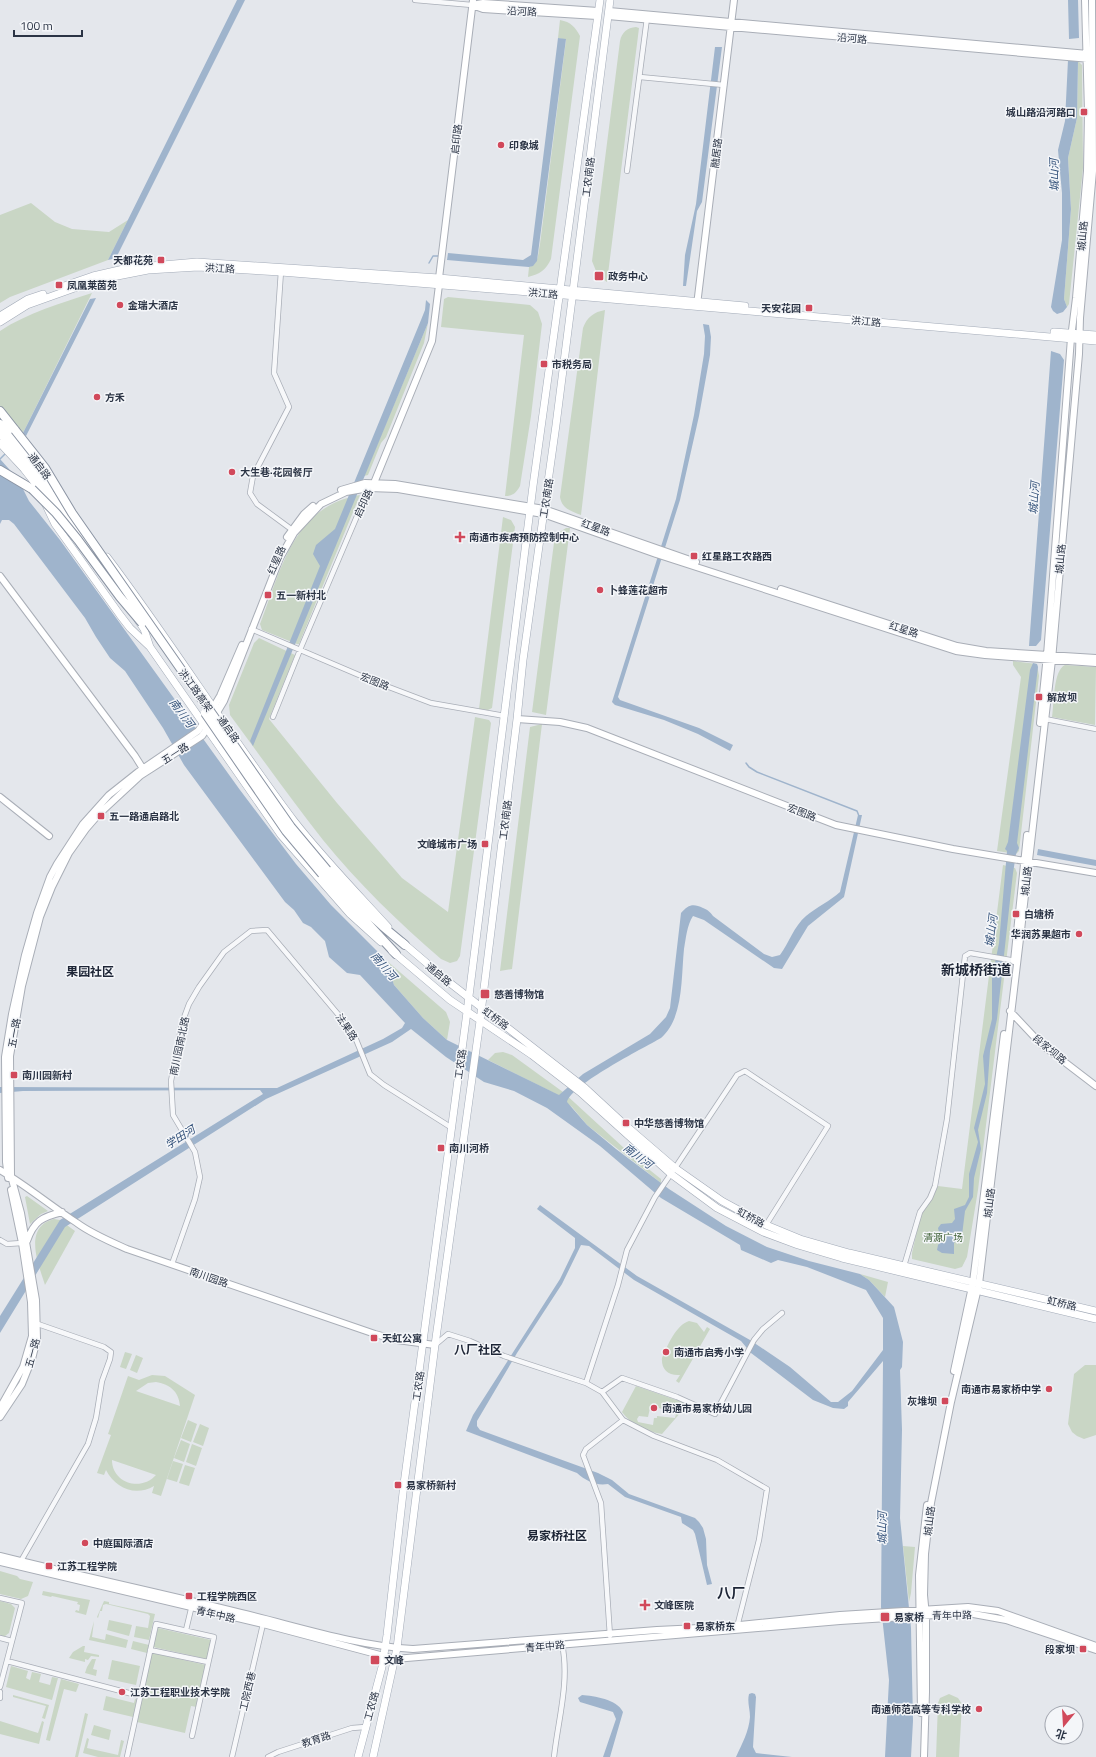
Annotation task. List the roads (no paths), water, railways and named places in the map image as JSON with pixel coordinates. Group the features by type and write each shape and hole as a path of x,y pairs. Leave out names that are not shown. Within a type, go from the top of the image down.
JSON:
{"highway":[{"path":"0,411 45,468 72,513"},
{"name":"洪江路高架","path":"0,424 30,456 72,513 324,872 374,920 405,945"},
{"name":"洪江路高架","path":"0,433 35,472 137,615 286,831 396,954"},
{"path":"0,470 32,489 56,513 120,597 137,615"}],"main road":[{"name":"工农南路","path":"467,1012 559,292 582,139 599,0"},
{"name":"工农南路","path":"480,1021 518,719 523,660 611,0"},
{"name":"融居路","path":"697,304 721,85 734,0"},
{"name":"城山路","path":"1026,860 1045,719 1071,336 1076,298 1087,171 1092,57 1084,0"},
{"name":"城山路","path":"920,1757 925,1554 931,1503 975,1286 1015,961 1049,657 1093,171 1092,0"},
{"name":"沿河路","path":"473,3 598,13"},
{"name":"启印路","path":"366,487 374,483 432,341 473,3"},
{"name":"沿河路","path":"608,14 1092,57"},
{"name":"洪江路","path":"0,316 28,299 93,276 128,268 197,262 1071,336 1096,341"},
{"name":"洪江路","path":"0,322 27,305 48,296 97,280 130,273 148,270 198,267 281,269"},
{"name":"洪江路","path":"1079,337 1096,336"},
{"name":"通启路","path":"0,420 38,463 137,598 294,821 343,879 405,945 468,998"},
{"name":"通启路","path":"0,444 33,480 92,556 144,628 150,647 281,835 350,914 367,931 467,1012"},
{"path":"33,480 41,492 55,524 130,628 150,647"},
{"name":"红星路","path":"374,483 395,484 531,509"},
{"name":"红星路","path":"216,709 224,702 278,554 292,529 304,514 331,494 348,489 366,487 398,490 544,511 657,552 957,646 986,651 1096,663"},
{"name":"红星路","path":"251,630 280,558 294,533 321,504 348,489"},
{"path":"0,576 136,756 144,771"},
{"name":"红星路","path":"1049,657 1096,658"},
{"name":"五一路","path":"0,1408 23,1367 35,1323 26,1270 21,1213 9,1175 7,1085 10,1056 22,986 40,917 52,887 69,853 86,829 112,801 144,771 200,734 216,709"},
{"name":"宏图路","path":"518,719 560,722 587,728 805,814 853,830 1004,858 1026,860 1096,873"},
{"path":"0,797 49,836"},
{"name":"虹桥路","path":"468,998 571,1082"},
{"name":"段家坝路","path":"1009,1010 1041,1044 1096,1086"},
{"name":"虹桥路","path":"467,1012 583,1090 625,1126 673,1171 717,1208 762,1232 798,1245 842,1258 1096,1311"},
{"name":"工农路","path":"358,1757 384,1656 404,1484 467,1012"},
{"name":"工农路","path":"373,1757 397,1648 435,1345 480,1021"},
{"name":"南川园路","path":"0,1170 78,1224 104,1239 127,1249 375,1334 397,1340 435,1345"},
{"name":"虹桥路","path":"673,1171 722,1201 766,1225 807,1241 1096,1319"},
{"path":"24,1242 41,1218 64,1214"},
{"name":"五一路","path":"0,1417 22,1384 36,1345 33,1283 24,1242"},
{"name":"青年中路","path":"0,1556 397,1648 413,1649 737,1628 923,1613 968,1607 998,1611 1096,1646"},
{"name":"青年中路","path":"0,1562 262,1624 395,1658 562,1644 610,1637"},
{"name":"城山路","path":"923,1613 924,1757"},
{"name":"青年中路","path":"923,1613 968,1613 990,1616 1029,1627 1096,1650"}],"street":[{"name":"沿河路","path":"415,0 473,3"},
{"path":"627,171 647,17"},
{"path":"640,77 721,85"},
{"path":"281,269 274,373 289,407 253,476 250,493 257,504 292,529"},
{"name":"启印路","path":"273,717 298,650 366,487"},
{"name":"宏图路","path":"251,630 431,703 505,716"},
{"path":"1045,719 1096,729"},
{"name":"法果路","path":"267,930 353,1032 370,1074 384,1085 452,1128"},
{"name":"南川园南北路","path":"172,1264 195,1199 200,1176 195,1152 174,1115 171,1081 182,1023 189,1004 199,987 224,952 251,931 267,930"},
{"path":"904,1266 920,1212 930,1198 935,1186 947,1119 965,956 970,953 1015,961"},
{"path":"586,1383 618,1285 627,1250 664,1182 673,1171 737,1075 745,1071 828,1126 766,1225"},
{"path":"0,1240 7,1244 24,1242"},
{"path":"602,1392 622,1378 677,1397 715,1414 754,1340 763,1329 782,1313"},
{"path":"21,1561 88,1444 96,1418 102,1381 111,1352 104,1347 35,1323"},
{"path":"435,1345 448,1334 470,1341 506,1357 586,1383 602,1392 623,1420 654,1436 717,1460 767,1488 759,1540 737,1628"},
{"path":"610,1637 601,1503 584,1455 586,1450 623,1420"},
{"path":"0,1598 22,1603 0,1687"},
{"path":"186,1630 193,1601"},
{"path":"126,1757 156,1624 214,1637 192,1736"},
{"name":"工院西巷","path":"232,1757 262,1624"},
{"path":"0,1638 12,1641"},
{"path":"554,1757 563,1695 564,1655 562,1644"},
{"path":"150,1650 208,1662"},
{"path":"7,1661 140,1696"},
{"path":"0,1692 0,1698"},
{"name":"教育路","path":"268,1757 278,1752 352,1728 365,1728"}],"water":[{"path":"237,0 245,0 116,258 108,260"},
{"path":"1068,0 1078,0 1079,38 1069,39"},
{"path":"558,38 566,39 537,261 533,266 529,267 447,260 448,253 523,260 531,255"},
{"path":"715,47 722,47 702,202 697,211 686,286 683,286 685,255 696,204"},
{"path":"1068,60 1078,61 1077,118 1068,158 1071,209 1064,299 1067,307 1063,312 1057,314 1051,307 1062,240 1062,193 1058,150 1065,121"},
{"path":"96,298 26,436 23,433 90,299"},
{"path":"426,300 430,304 428,323 253,746 250,741 320,566 313,554 316,545 335,529 425,310"},
{"path":"703,324 709,325 711,337 710,355 699,416 680,500 618,697 620,700 699,728 733,745 730,751 698,734 664,720 615,705 612,702 676,499 694,415 704,354 705,336"},
{"path":"1051,351 1060,354 1064,360 1041,640 1036,646 1029,646"},
{"path":"0,459 18,479 29,501 60,540 240,790 296,864 331,905 386,960 394,985 423,1018 447,1040 559,1095 583,1074 650,1034 666,1017 670,1008 681,913 684,910 693,905 699,906 709,911 713,916 764,954 772,957 780,955 802,920 840,892 858,815 862,815 844,897 808,926 782,969 774,968 704,920 693,916 688,927 685,940 678,1008 674,1020 668,1030 661,1038 609,1067 581,1086 567,1102 587,1125 616,1149 669,1189 726,1226 767,1247 809,1261 860,1274 869,1280 894,1307 903,1342 902,1367 900,1370 902,1430 900,1518 911,1628 913,1721 911,1757 885,1757 889,1680 881,1607 883,1361 848,1402 848,1406 844,1409 833,1408 813,1400 751,1353 741,1341 634,1280 589,1246 581,1245 562,1284 517,1353 477,1421 477,1426 480,1430 598,1473 612,1480 629,1494 695,1518 703,1528 706,1539 707,1565 712,1584 707,1585 695,1534 693,1530 682,1523 681,1517 625,1497 608,1484 591,1482 577,1473 466,1431 473,1415 560,1279 575,1248 575,1238 537,1209 540,1205 637,1276 750,1340 790,1367 831,1402 838,1402 852,1391 883,1350 883,1318 866,1290 807,1267 778,1260 771,1263 741,1250 740,1245 661,1198 600,1146 547,1108 514,1091 484,1082 446,1057 411,1029 392,1042 266,1099 65,1227 0,1333 0,1316 60,1220 263,1094 260,1090 23,1091 0,1093 0,1087 277,1088 383,1039 402,1028 405,1023 360,975 347,973 329,957 325,941 311,927 303,923 294,910 285,902 184,765 163,728 125,671 110,658 85,618 14,524 9,520 2,520 0,524"},
{"path":"1033,663 1037,664 1038,667 1017,843 1019,848 1016,854 1013,873 997,1019 990,1051 987,1093 978,1130 981,1149 974,1178 973,1197 965,1211 962,1235 954,1243 954,1254 942,1253 937,1250 941,1241 938,1228 941,1224 952,1223 955,1219 954,1209 965,1205 969,1197 969,1174 978,1142 974,1128 985,1084 983,1056 992,1019 992,978 999,943 1007,851 1005,849 1008,842 1030,670"},
{"path":"1038,849 1096,860 1096,866 1037,855"},
{"path":"749,1694 755,1694 756,1697 753,1747 756,1753 792,1757 736,1757 748,1727 750,1717 748,1697"},
{"path":"582,1695 599,1697 611,1701 623,1712 610,1757 603,1757 616,1719 613,1712 580,1702 578,1698"}],"waterway":[{"path":"429,263 433,256 439,256"},
{"path":"0,459 6,453"},
{"path":"746,763 757,772 857,811 859,816"}],"place":[{"name":"城山路沿河路口","path":"1084,112"},
{"name":"印象城","path":"501,145"},
{"name":"天都花苑","path":"161,260"},
{"name":"政务中心","path":"599,276"},
{"name":"凤凰莱茵苑","path":"59,285"},
{"name":"金瑞大酒店","path":"120,305"},
{"name":"天安花园","path":"809,308"},
{"name":"市税务局","path":"544,364"},
{"name":"方禾","path":"97,397"},
{"name":"大生巷·花园餐厅","path":"232,472"},
{"name":"南通市疾病预防控制中心","path":"460,537"},
{"name":"红星路工农路西","path":"694,556"},
{"name":"卜蜂莲花超市","path":"600,590"},
{"name":"五一新村北","path":"268,595"},
{"name":"解放坝","path":"1039,697"},
{"name":"五一路通启路北","path":"101,816"},
{"name":"文峰城市广场","path":"485,844"},
{"name":"白塘桥","path":"1016,914"},
{"name":"华润苏果超市","path":"1079,934"},
{"name":"慈善博物馆","path":"485,994"},
{"name":"南川园新村","path":"14,1075"},
{"name":"中华慈善博物馆","path":"626,1123"},
{"name":"南川河桥","path":"441,1148"},
{"name":"天虹公寓","path":"374,1338"},
{"name":"南通市启秀小学","path":"666,1352"},
{"name":"南通市易家桥中学","path":"1049,1389"},
{"name":"灰堆坝","path":"945,1401"},
{"name":"南通市易家桥幼儿园","path":"654,1408"},
{"name":"易家桥新村","path":"398,1485"},
{"name":"中庭国际酒店","path":"85,1543"},
{"name":"江苏工程学院","path":"49,1566"},
{"name":"工程学院西区","path":"189,1596"},
{"name":"文峰医院","path":"645,1605"},
{"name":"易家桥","path":"885,1617"},
{"name":"易家桥东","path":"687,1626"},
{"name":"段家坝","path":"1083,1649"},
{"name":"文峰","path":"375,1660"},
{"name":"江苏工程职业技术学院","path":"122,1692"},
{"name":"南通师范高等专科学校","path":"979,1709"}],"district":[{"name":"新城桥街道","path":"976,970"},
{"name":"果园社区","path":"90,972"},
{"name":"八厂社区","path":"478,1350"},
{"name":"易家桥社区","path":"557,1536"},
{"name":"八厂","path":"731,1593"}],"water label":[{"name":"城山河","path":"1054,175"},
{"name":"城山河","path":"1034,498"},
{"name":"南川河","path":"182,713"},
{"name":"城山河","path":"991,931"},
{"name":"南川河","path":"384,966"},
{"name":"学田河","path":"180,1137"},
{"name":"南川河","path":"638,1156"},
{"name":"城山河","path":"882,1528"}],"park label":[{"name":"清源广场","path":"943,1237"}]}
